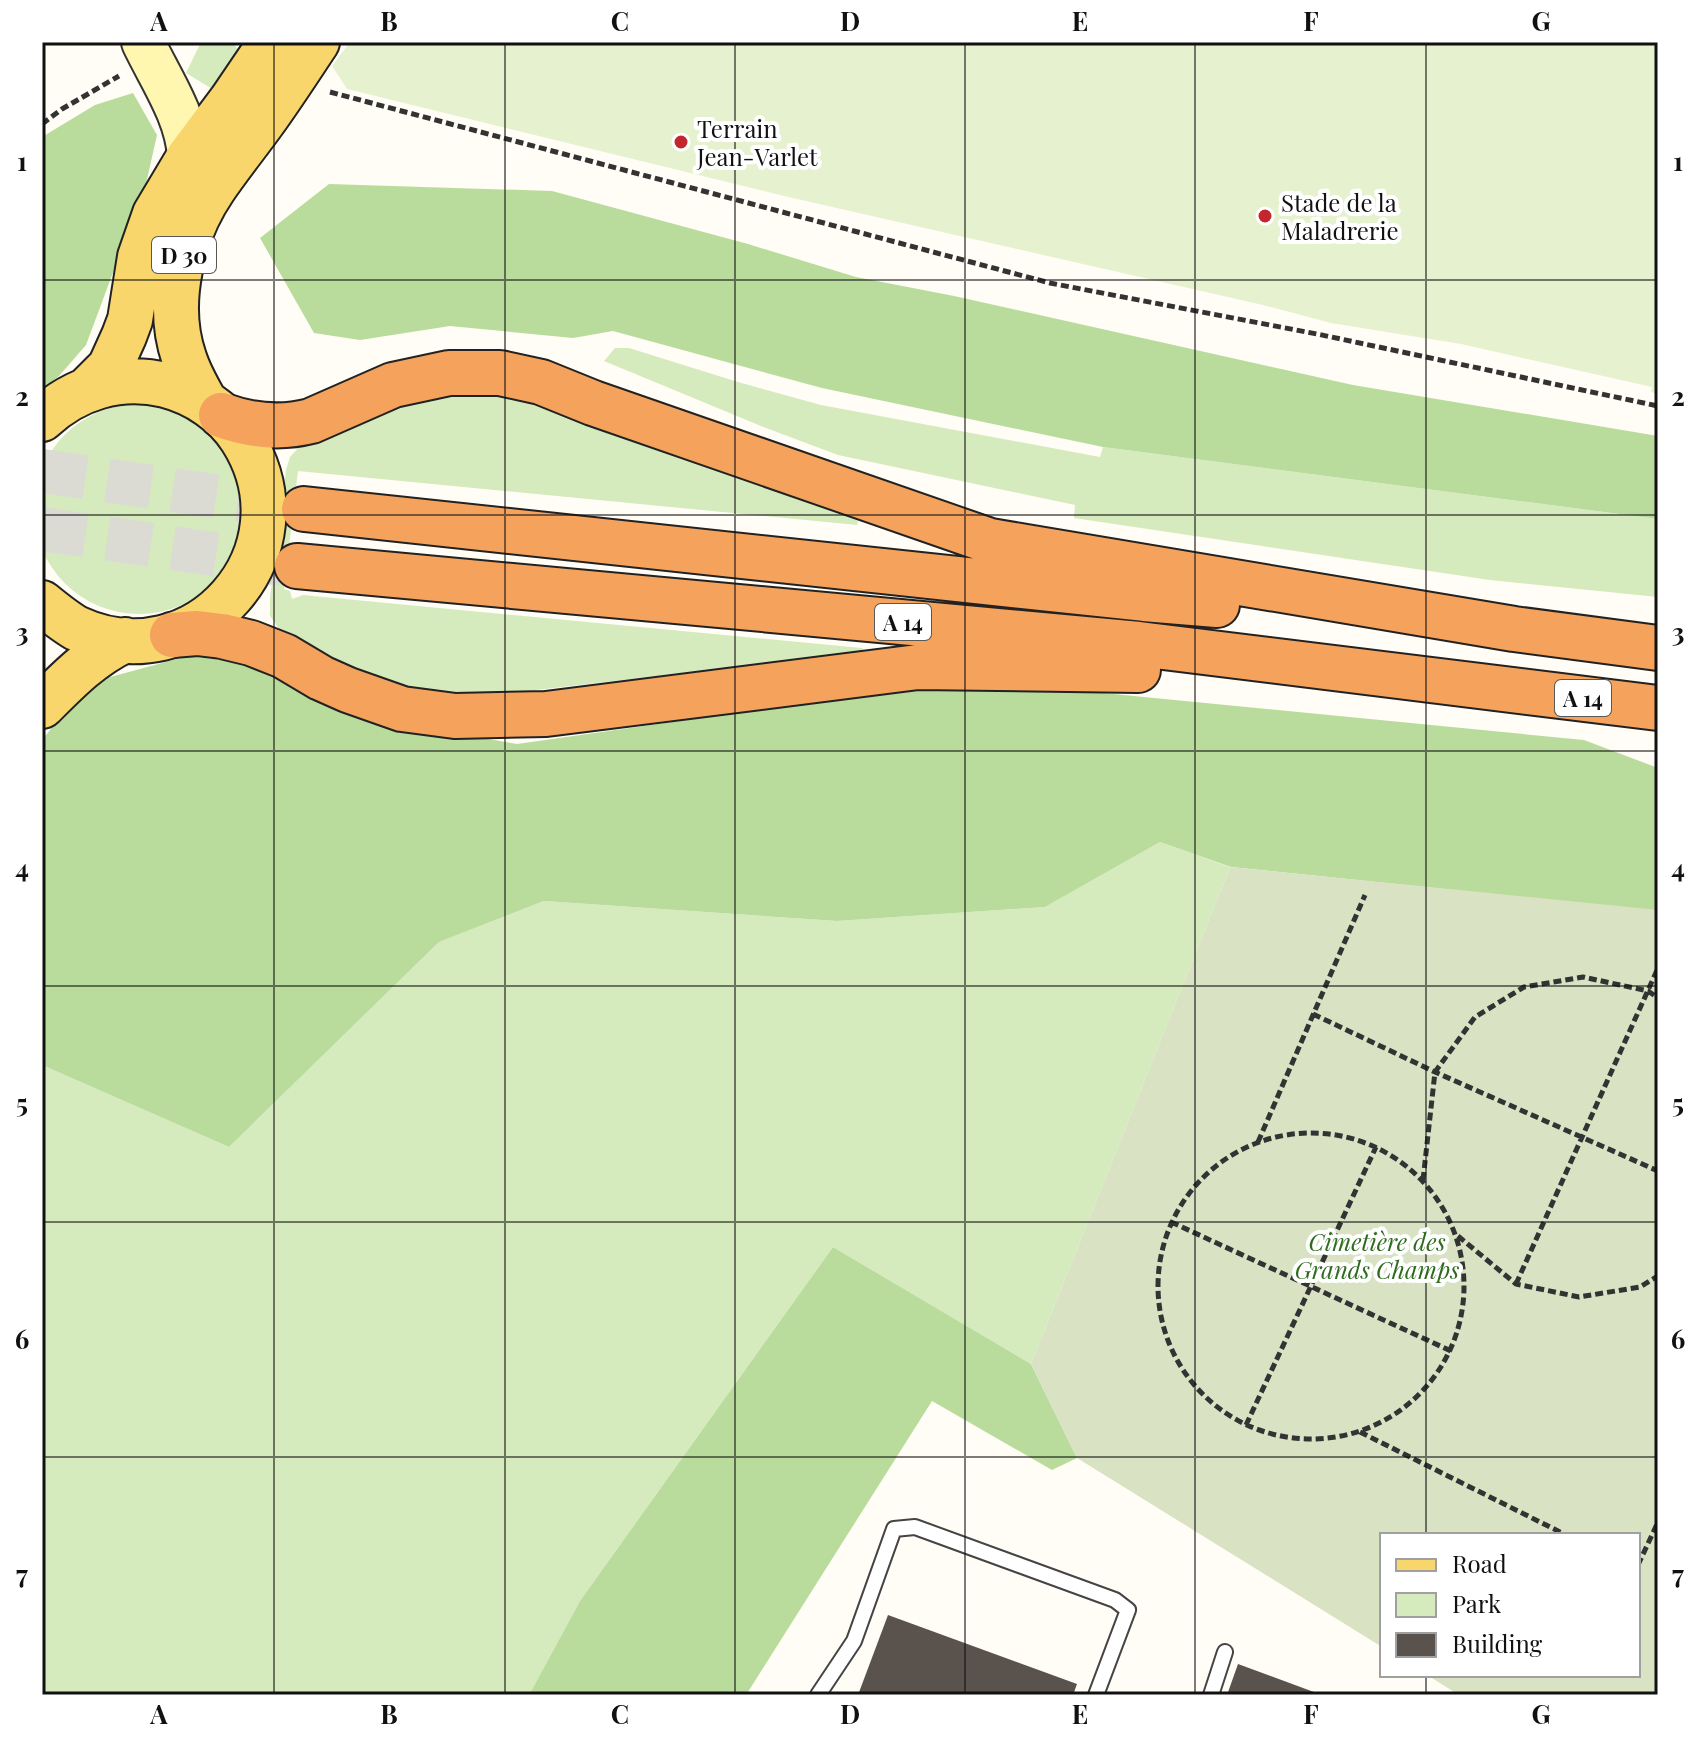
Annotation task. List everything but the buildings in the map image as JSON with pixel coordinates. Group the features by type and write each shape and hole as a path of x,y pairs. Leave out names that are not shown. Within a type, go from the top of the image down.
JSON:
{"highway":[{"path":"213,409 262,426 298,424 393,385 449,373 500,373 541,382 990,541 1514,629"},
{"name":"A 14","path":"304,509 1144,599 1514,629 1658,648"},
{"name":"A 14","path":"297,566 1139,644 1658,708"},
{"path":"172,635 197,633 251,643 284,656 348,690 402,709 455,716 546,714 918,667 1133,670 1508,689"}],"main road":[{"name":"D 30","path":"87,390 110,367 117,355 130,320 140,257 150,225 189,157 269,55 317,42"},
{"name":"D 30","path":"213,409 191,375 180,344 177,306 182,263 189,234 199,213 262,123 269,55"},
{"path":"42,419 60,404 109,383 149,382 175,388 213,409 239,435 258,470 264,509 254,562 232,596 213,614 190,628 152,639 125,640 99,636 74,626 42,603"},
{"path":"42,706 87,663 125,640"}],"street":[{"path":"147,50 189,143 189,157"}],"lane":[{"path":"818,1695 854,1641 894,1529 915,1527 1115,1600 1128,1610 1096,1695"},
{"path":"1211,1695 1225,1652"}],"path":[{"path":"42,124 147,50"},
{"path":"269,55 1050,283 1317,334 1658,406"},
{"path":"1258,1142 1365,895"},
{"path":"1516,1284 1658,968"},
{"path":"1423,1181 1435,1072 1475,1017 1524,987 1583,977 1648,991 1658,998"},
{"path":"1313,1014 1658,1171"},
{"path":"1297,1134 1337,1135 1376,1147 1401,1162 1423,1181 1442,1206 1456,1234 1464,1273 1463,1313 1451,1351 1428,1386 1397,1414 1359,1432 1322,1439 1283,1437 1246,1426 1207,1399 1177,1361 1160,1316 1158,1269 1171,1222 1193,1188 1222,1161 1258,1142 1297,1134"},
{"path":"1246,1426 1376,1147"},
{"path":"1171,1222 1451,1351"},
{"path":"1456,1234 1516,1284 1579,1297 1640,1287 1658,1276"},
{"path":"1359,1432 1562,1533"},
{"path":"1640,1561 1658,1522"}],"green space":[{"path":"201,42 232,42 242,54 214,90 186,73"},
{"name":"Stade de la Maladrerie","path":"350,42 1658,42 1658,394 1651,392 1652,387 1461,344 1331,323 784,196 347,89 332,66"},
{"path":"133,93 157,135 146,184 86,345 42,390 42,137 95,105"},
{"path":"329,184 552,191 856,277 1353,385 1658,436 1658,519 1103,447 822,388 613,331 573,338 450,326 360,340 314,333 260,238"},
{"path":"615,348 629,348 821,405 1100,457 1103,447 1658,519 1658,597 1490,580 1074,518 1075,505 838,455 604,361"},
{"path":"506,393 825,505 858,521 857,525 298,471 284,589 290,591 292,599 303,595 862,648 866,652 502,694 423,695 353,675 284,636 270,616 270,597 290,457 301,445 431,394"},
{"path":"139,404 179,412 213,435 236,469 244,509 236,549 213,583 179,606 139,614 99,606 65,583 42,549 34,509 42,469 65,435 99,412"},
{"path":"188,656 258,664 412,726 517,744 969,680 1584,740 1658,768 1658,911 1231,867 1160,842 1045,907 837,921 544,901 439,942 229,1147 42,1065 42,740 88,683"},
{"path":"1160,842 1230,867 1031,1364 833,1247 580,1601 529,1695 42,1695 42,1065 229,1147 439,942 544,901 837,921 1045,907"},
{"name":"Cimetière des Grands Champs","path":"1230,867 1658,910 1658,1695 1459,1695 1430,1677 1640,1677 1640,1533 1380,1533 1380,1646 1077,1458 1031,1364"},
{"path":"833,1247 1031,1364 1077,1458 1052,1470 932,1401 746,1695 529,1695 580,1601"}],"tunnel":[{"path":"42,471 297,508"},
{"path":"42,529 289,565"}],"place":[{"name":"Terrain Jean-Varlet","path":"681,142"},
{"name":"Stade de la Maladrerie","path":"1265,216"}]}
